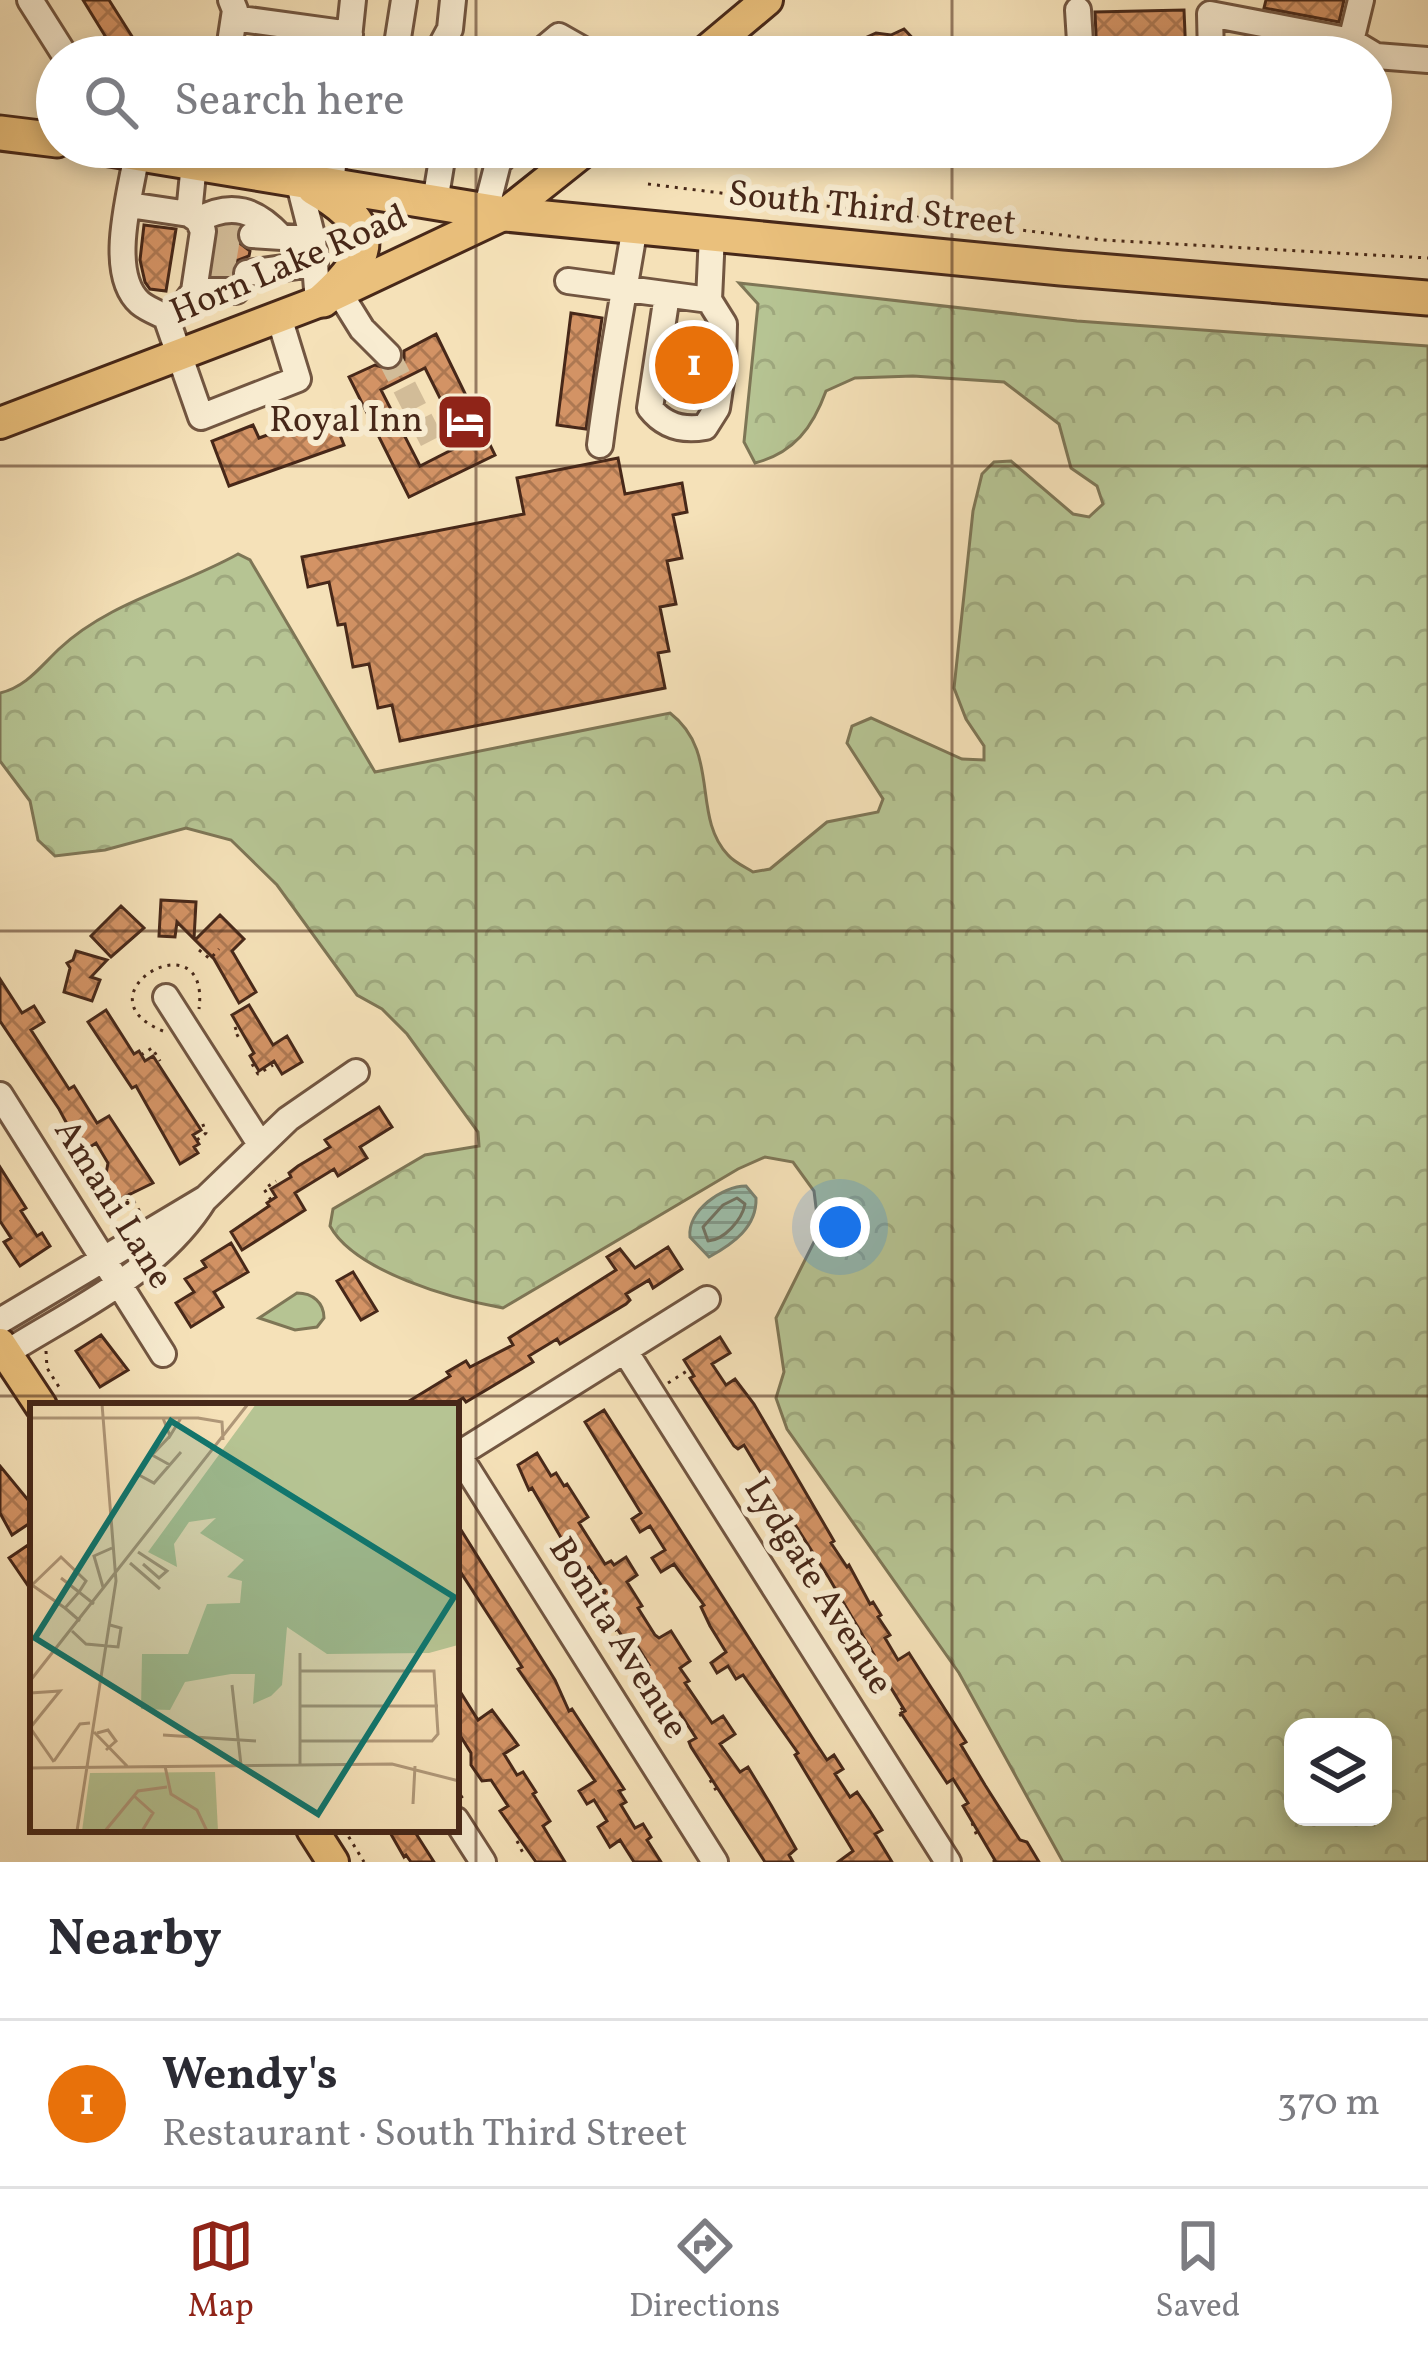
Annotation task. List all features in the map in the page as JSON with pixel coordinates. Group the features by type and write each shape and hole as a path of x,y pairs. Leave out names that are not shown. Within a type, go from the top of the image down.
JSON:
{"highway":[{"path":"0,133 36,137"},
{"name":"South Third Street","path":"247,168 495,212 1428,298"},
{"path":"310,182 353,215 362,240 353,269 327,298"}],"main road":[{"path":"724,36 767,0"},
{"name":"Horn Lake Road","path":"0,422 327,298 495,212 559,168"},
{"path":"3,1349 50,1396"},
{"path":"314,1832 333,1862"}],"street":[{"path":"30,0 53,36"},
{"path":"349,36 353,0"},
{"path":"398,36 404,0"},
{"path":"446,36 453,0"},
{"path":"1353,36 1360,0"},
{"path":"232,9 317,36"},
{"path":"1078,10 1080,36"},
{"path":"1211,36 1210,14 1326,36"},
{"path":"1392,57 1428,60"},
{"path":"135,168 121,257 140,304 166,317"},
{"path":"202,247 206,168"},
{"path":"320,168 310,182 313,251 327,298 388,355"},
{"path":"435,202 441,168"},
{"path":"495,212 497,168"},
{"path":"129,205 250,268 313,251"},
{"path":"279,317 298,379 201,416 166,317 218,209 260,215 281,237 313,251"},
{"path":"600,445 635,226"},
{"path":"667,295 650,408 660,421 705,427 713,419 723,368 724,324 709,300 712,234"},
{"path":"250,268 281,237"},
{"path":"568,281 709,300"},
{"path":"166,997 260,1144"},
{"path":"3,1349 165,1251 206,1198 260,1144 307,1104 356,1072"},
{"name":"Amani Lane","path":"0,1095 163,1354"},
{"path":"0,1321 206,1198"},
{"path":"459,1454 707,1299"},
{"name":"Lydgate Avenue","path":"625,1351 948,1862"},
{"name":"Bonita Avenue","path":"459,1458 715,1862"},
{"path":"459,1825 483,1862"}],"path":[{"path":"648,184 1102,240 1428,258"},
{"path":"199,950 210,958 219,949"},
{"path":"172,1036 148,1024 137,1010 135,990 147,971 168,964 188,971 199,987 200,1017"},
{"path":"236,1028 241,1042"},
{"path":"141,1055 152,1048 160,1061"},
{"path":"252,1064 258,1074 273,1064"},
{"path":"197,1140 206,1133 200,1119"},
{"path":"271,1200 264,1190 276,1181"},
{"path":"107,1197 113,1207 130,1194 143,1219"},
{"path":"50,1341 46,1364 50,1396"},
{"path":"660,1373 666,1384 687,1371"},
{"path":"785,1521 793,1533"},
{"path":"816,1560 820,1570"},
{"path":"840,1596 843,1607"},
{"path":"617,1629 622,1646"},
{"path":"861,1635 866,1646"},
{"path":"644,1686 640,1669 648,1664"},
{"path":"876,1673 880,1684"},
{"path":"663,1703 669,1720"},
{"path":"903,1708 898,1712 904,1721"},
{"path":"710,1780 717,1792"},
{"path":"972,1823 976,1836"},
{"path":"346,1832 364,1862"},
{"path":"517,1841 524,1853"}],"green space":[{"path":"739,283 1077,321 1428,346 1428,1862 1063,1862 959,1673 787,1429 776,1398 784,1372 776,1318 819,1232 814,1191 793,1162 765,1157 738,1169 503,1308 458,1298 383,1270 343,1242 330,1226 333,1209 425,1155 479,1146 478,1132 407,1034 382,1009 357,995 277,885 231,840 186,828 105,850 55,856 38,840 30,801 0,761 0,693 25,681 100,619 238,554 250,560 375,772 670,713 695,746 717,839 730,858 753,872 770,869 827,822 878,812 883,799 847,743 852,726 871,718 962,759 984,760 984,746 954,688 973,511 982,474 994,462 1011,461 1073,514 1089,517 1103,504 1097,486 1071,468 1059,424 1004,382 855,378 826,391 808,427 781,453 755,463 744,442 758,304"},
{"path":"297,1293 320,1303 324,1318 317,1327 295,1330 259,1318"}],"water":[{"path":"746,1186 756,1198 748,1226 709,1257 690,1237 694,1218 717,1195"}],"building":[{"path":"83,0 109,0 132,36 105,36"},
{"path":"1266,0 1344,0 1339,22 1264,8"},
{"path":"1184,10 1185,36 1096,36 1095,12"},
{"path":"904,29 911,36 869,36 876,33 891,35"},
{"path":"144,225 176,229 166,291 150,289 145,282 140,260"},
{"path":"238,227 237,241 250,251 249,256 236,261 231,274 213,274 219,229"},
{"path":"571,313 602,318 586,429 557,425"},
{"path":"679,325 707,330 703,390 674,385"},
{"name":"Royal Inn","path":"436,334 495,455 409,497 349,377 375,365 393,370 404,360 404,351","holes":["425,368 463,444 420,466 381,390"]},
{"path":"331,412 344,445 229,486 212,441 253,425 259,438"},
{"path":"618,458 625,494 682,483 687,512 673,515 682,558 667,561 676,604 660,607 669,651 658,653 665,688 400,741 392,705 378,708 369,664 353,667 345,624 338,625 329,582 308,587 302,557 524,514 517,478"},
{"path":"161,900 196,902 194,939 177,922 175,937 159,936"},
{"path":"121,906 144,928 111,957 91,936"},
{"path":"220,915 244,939 232,951 256,992 239,1003 214,959 195,940"},
{"path":"76,951 107,960 91,977 100,980 92,1001 64,992 67,963"},
{"path":"0,979 22,1013 34,1006 44,1022 31,1030 69,1089 74,1086 97,1123 109,1116 153,1183 114,1202 99,1178 106,1174 108,1163 96,1143 82,1152 0,1021"},
{"path":"249,1005 273,1045 287,1036 302,1062 282,1074 274,1061 259,1071 232,1015"},
{"path":"106,1010 134,1054 139,1051 145,1061 153,1056 201,1130 193,1135 198,1153 180,1164 136,1086 132,1088 88,1022"},
{"path":"379,1107 392,1127 360,1147 367,1158 338,1176 334,1169 295,1193 305,1210 242,1250 231,1232 269,1206 276,1197 271,1189 330,1147 325,1140"},
{"path":"0,1167 26,1208 21,1211 37,1236 42,1233 50,1246 20,1266 4,1242 11,1238 0,1221"},
{"path":"231,1243 248,1272 214,1292 223,1307 191,1327 176,1303 194,1292 185,1279 206,1267 202,1261"},
{"path":"668,1247 682,1269 653,1288 649,1280 626,1294 630,1300 626,1304 560,1344 557,1339 529,1356 533,1362 466,1402 463,1398 455,1403 406,1403 466,1361 470,1367 513,1345 509,1338 616,1270 607,1257 620,1249 635,1268"},
{"path":"353,1272 377,1311 361,1320 337,1281"},
{"path":"101,1335 128,1370 100,1387 76,1351"},
{"path":"720,1337 730,1353 712,1364 726,1385 735,1379 754,1404 831,1543 881,1615 890,1635 885,1638 898,1660 909,1653 966,1742 961,1745 985,1785 1039,1862 996,1862 953,1779 947,1783 901,1713 905,1711 891,1688 887,1690 878,1676 869,1659 874,1655 829,1578 794,1523 789,1526 777,1514 761,1488 767,1483 744,1445 734,1446 690,1378 694,1376 684,1360"},
{"path":"604,1410 815,1742 827,1760 834,1755 843,1769 835,1774 850,1797 857,1792 870,1811 882,1830 875,1834 892,1862 838,1862 853,1851 798,1753 743,1675 736,1679 728,1666 717,1673 711,1663 726,1652 704,1605 674,1564 661,1572 652,1558 665,1550 650,1526 640,1532 632,1519 641,1513 585,1422"},
{"path":"537,1453 551,1476 556,1473 567,1484 588,1517 579,1523 605,1564 611,1561 614,1565 626,1557 637,1575 627,1582 642,1606 638,1608 659,1638 671,1631 690,1661 680,1668 689,1681 685,1683 712,1723 723,1716 735,1734 720,1744 740,1772 748,1767 796,1849 789,1855 793,1862 765,1862 691,1747 689,1742 696,1738 680,1713 675,1716 668,1711 643,1669 649,1665 633,1639 628,1642 612,1621 598,1595 605,1591 589,1567 581,1572 532,1488 529,1490 518,1465"},
{"path":"0,1466 30,1502 30,1523 12,1535 0,1513"},
{"path":"459,1527 555,1680 569,1711 572,1709 624,1789 619,1791 626,1802 621,1805 635,1828 643,1824 661,1862 634,1862 620,1840 610,1847 598,1827 607,1821 594,1800 587,1804 579,1791 595,1781 518,1669 522,1667 459,1570"},
{"path":"30,1548 30,1589 9,1558"},
{"path":"459,1690 478,1720 492,1710 518,1745 504,1754 536,1792 550,1821 543,1826 565,1862 536,1862 500,1811 508,1806 491,1780 482,1781 471,1765 471,1753 459,1734"},
{"path":"390,1832 415,1832 434,1862 411,1862"}],"tunnel":[{"path":"216,232 252,235"},
{"path":"214,249 249,255"},
{"path":"211,271 247,273"},
{"path":"388,355 436,449"}],"place":[{"name":"Wendy's","path":"694,365"},
{"name":"Royal Inn","path":"465,422"}]}
